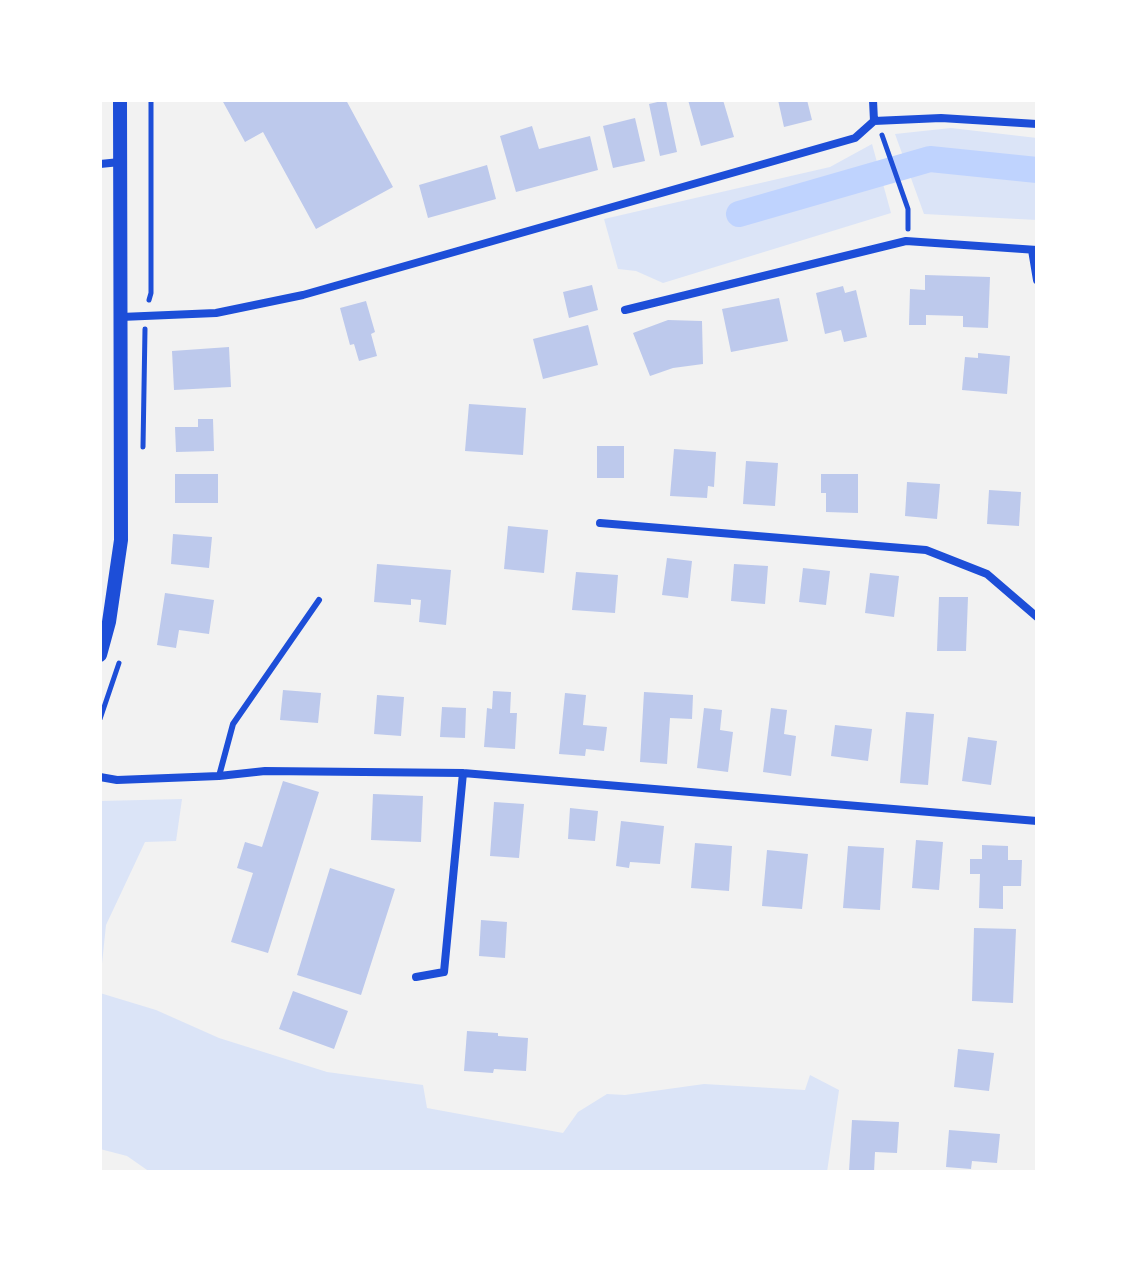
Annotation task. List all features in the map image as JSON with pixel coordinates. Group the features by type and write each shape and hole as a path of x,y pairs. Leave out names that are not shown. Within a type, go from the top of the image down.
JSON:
{"street":[{"path":"100,655 109,622 121,540 120,100"},
{"path":"873,100 874,121"},
{"path":"121,317 216,313 303,295 855,138 874,121 941,118 1037,124"},
{"path":"100,164 120,162"},
{"path":"625,310 906,241 1034,250 1037,280"},
{"path":"600,523 926,550 987,574 1037,617"},
{"path":"100,777 117,780 265,771 463,773 1037,821"},
{"path":"416,977 444,972 463,773"}],"lane":[{"path":"219,776 233,724 319,600"}],"path":[{"path":"145,317 151,293 151,100"},
{"path":"884,139 908,209 909,226"}],"shaded area":[{"path":"951,128 1037,138 1037,220 924,214 895,134"},
{"path":"872,144 891,213 663,283 636,271 618,269 604,219 830,167"},
{"path":"182,799 176,841 145,842 106,925 100,983 100,801"},
{"path":"100,993 156,1010 219,1038 327,1072 423,1085 427,1108 563,1133 578,1112 607,1094 625,1095 704,1084 805,1090 810,1075 839,1090 827,1172 150,1172 127,1156 100,1149"}],"building":[{"path":"222,100 346,100 393,187 316,229 263,132 245,142"},
{"path":"666,100 677,152 660,156 649,104"},
{"path":"688,100 723,100 734,137 701,146"},
{"path":"778,100 807,100 812,120 784,127"},
{"path":"635,118 645,161 613,168 603,126"},
{"path":"532,126 539,149 590,136 598,170 516,192 500,136"},
{"path":"487,165 496,199 428,218 419,185"},
{"path":"925,275 990,277 988,328 963,327 963,316 926,315 926,325 909,325 910,289 925,290"},
{"path":"592,285 598,310 569,318 563,292"},
{"path":"843,286 845,293 856,290 867,337 844,342 841,330 825,334 816,293"},
{"path":"779,298 788,341 731,352 722,309"},
{"path":"366,301 375,332 371,334 377,356 359,361 354,344 350,345 340,308"},
{"path":"668,320 702,321 703,364 673,368 650,376 633,333"},
{"path":"588,325 598,365 543,379 533,339"},
{"path":"229,347 231,387 174,390 172,351"},
{"path":"978,353 1010,356 1007,394 962,390 965,357 978,358"},
{"path":"469,404 526,408 523,455 465,451"},
{"path":"198,419 213,419 214,451 176,452 175,427 198,427"},
{"path":"597,446 624,446 624,478 597,478"},
{"path":"674,449 716,452 714,487 708,486 707,498 670,496"},
{"path":"746,461 778,463 775,506 743,504"},
{"path":"175,474 218,474 218,503 175,503"},
{"path":"821,474 858,474 858,513 826,512 826,493 821,493"},
{"path":"907,482 940,484 937,519 905,516"},
{"path":"989,490 1021,492 1019,526 987,524"},
{"path":"508,526 548,530 544,573 504,569"},
{"path":"173,534 212,537 209,568 171,564"},
{"path":"667,558 692,561 688,598 662,595"},
{"path":"377,564 451,570 446,625 419,622 421,600 411,599 411,605 374,602"},
{"path":"734,564 768,566 765,604 731,601"},
{"path":"803,568 830,571 826,605 799,602"},
{"path":"576,572 618,575 615,613 572,610"},
{"path":"870,573 899,576 894,617 865,613"},
{"path":"165,593 214,600 209,634 179,630 176,648 157,645"},
{"path":"939,597 968,597 966,651 937,651"},
{"path":"283,690 321,693 318,723 280,720"},
{"path":"493,691 511,692 510,713 517,713 515,749 484,747 487,708 492,709"},
{"path":"644,692 693,695 692,719 670,718 667,764 640,762"},
{"path":"565,693 586,695 583,725 607,727 604,751 586,749 585,756 559,754"},
{"path":"377,695 404,697 401,736 374,734"},
{"path":"442,707 466,708 465,738 440,737"},
{"path":"704,708 722,710 720,730 733,732 728,772 697,768"},
{"path":"771,708 787,710 784,734 796,736 791,776 763,772"},
{"path":"906,712 934,714 928,785 900,783"},
{"path":"835,725 872,729 868,761 831,756"},
{"path":"968,737 997,741 991,785 962,781"},
{"path":"283,781 319,792 268,953 231,942 253,873 237,868 245,842 262,847"},
{"path":"373,794 423,796 421,842 371,840"},
{"path":"494,802 524,804 519,858 490,856"},
{"path":"570,808 598,811 595,841 568,839"},
{"path":"621,821 664,826 660,864 630,862 629,868 616,866"},
{"path":"916,840 943,842 939,890 912,888"},
{"path":"695,843 732,846 729,891 691,888"},
{"path":"982,845 1008,846 1008,860 1022,860 1021,886 1003,886 1003,909 979,908 980,874 970,874 970,859 982,859"},
{"path":"848,846 884,848 880,910 843,908"},
{"path":"767,850 808,854 802,909 762,906"},
{"path":"330,868 395,889 361,995 297,975"},
{"path":"481,920 507,922 505,958 479,956"},
{"path":"974,928 1016,929 1013,1003 972,1001"},
{"path":"293,991 348,1011 334,1049 279,1029"},
{"path":"467,1031 528,1038 526,1071 464,1071"},
{"path":"958,1049 994,1053 989,1091 954,1087"},
{"path":"852,1120 899,1122 897,1153 875,1152 874,1172 849,1172"},
{"path":"949,1130 1000,1134 997,1163 972,1161 971,1169 946,1167"}],"waterway":[{"path":"739,214 930,159 1037,170"}]}
